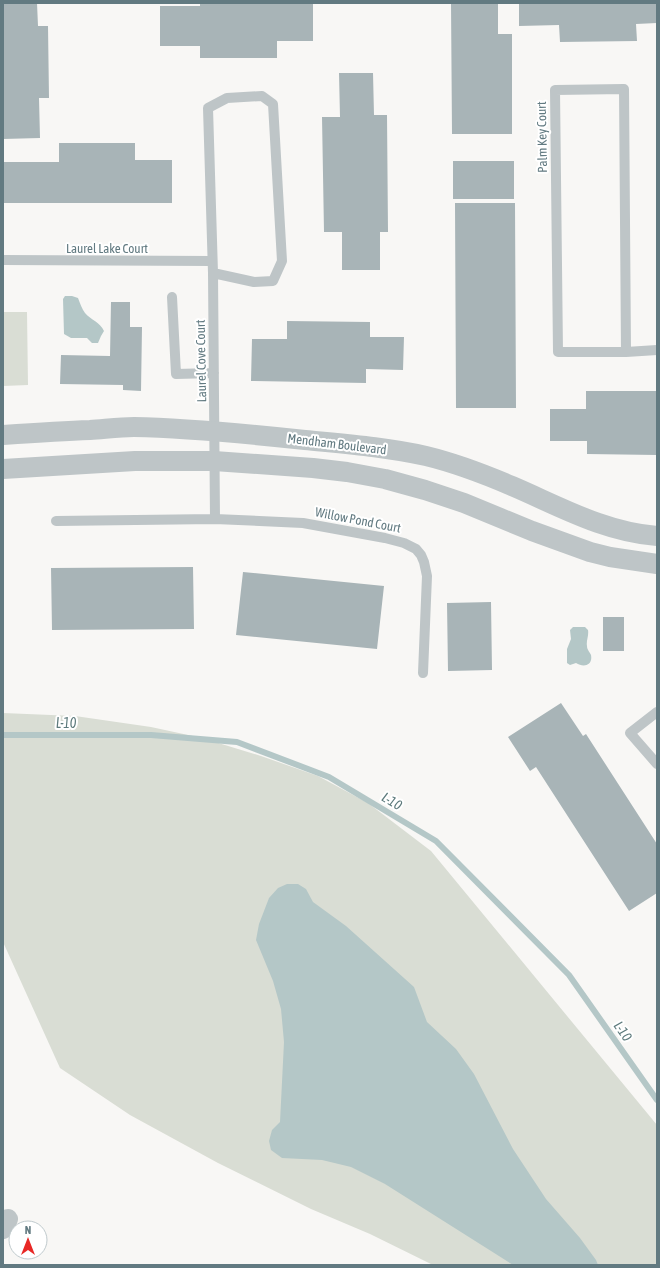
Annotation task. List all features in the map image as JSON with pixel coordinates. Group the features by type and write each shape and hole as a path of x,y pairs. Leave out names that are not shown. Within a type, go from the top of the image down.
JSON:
{"street":[{"name":"Mendham Boulevard","path":"3,435 133,427 215,432 343,444 426,456 462,467 511,485 603,526 631,533 657,536"},
{"name":"Mendham Boulevard","path":"3,469 135,462 214,462 313,468 347,472 385,479 464,503 532,531 590,552 610,557 657,564"}],"lane":[{"name":"Palm Key Court","path":"626,352 624,90 555,90 558,352 626,352 657,350"},
{"name":"Laurel Cove Court","path":"213,272 254,282 273,281 282,262 273,104 262,96 227,98 208,108 213,272 214,462"},
{"name":"Laurel Lake Court","path":"3,260 212,261"},
{"path":"172,297 176,374 214,373"},
{"path":"214,462 215,519"},
{"name":"Willow Pond Court","path":"56,521 215,519 303,523 385,538 404,543 416,549 424,562 427,576 424,673"},
{"path":"657,712 630,733 657,764"}],"shaded area":[{"path":"65,296 78,298 85,313 102,328 104,331 98,343 92,343 87,338 71,338 64,334 63,299"},
{"path":"3,312 27,312 28,385 3,386"},
{"path":"573,627 585,627 588,630 587,647 591,655 591,661 587,665 579,665 576,663 570,665 567,663 567,649 571,639 570,630"},
{"path":"3,713 75,716 151,727 202,738 261,756 318,776 368,803 431,851 657,1125 657,1265 433,1265 370,1234 311,1209 218,1163 130,1115 60,1068 3,942"},
{"path":"287,884 298,884 306,889 313,902 346,926 414,987 427,1022 456,1049 474,1074 513,1149 546,1199 580,1238 598,1265 513,1265 385,1184 351,1167 322,1160 282,1158 271,1150 269,1141 272,1130 280,1122 284,1042 281,1009 273,981 256,940 259,924 269,898 278,888"}],"building":[{"path":"3,3 37,3 38,26 48,26 49,98 39,98 40,138 3,139"},
{"path":"200,3 313,3 313,41 277,41 277,58 200,58 200,46 160,46 160,6 200,6"},
{"path":"451,3 498,3 498,34 512,34 512,134 452,134"},
{"path":"519,3 657,3 657,23 636,24 637,41 560,42 559,25 519,26"},
{"path":"339,73 373,73 374,115 387,115 388,232 380,232 380,270 342,270 342,232 324,232 322,117 340,117"},
{"path":"59,143 135,143 135,160 172,160 172,203 3,203 3,162 59,162"},
{"path":"453,161 514,161 514,199 453,199"},
{"path":"455,203 515,203 516,408 456,408"},
{"path":"111,302 130,302 130,327 142,327 141,391 123,390 123,385 60,384 61,355 110,356"},
{"path":"287,321 370,322 370,337 404,337 403,370 366,369 366,383 251,381 252,339 287,339"},
{"path":"586,391 657,391 657,455 587,454 587,441 550,441 550,409 586,409"},
{"path":"193,567 194,629 52,630 51,568"},
{"path":"243,572 384,586 377,649 236,635"},
{"path":"491,602 492,670 448,671 447,603"},
{"path":"603,617 624,617 624,651 603,651"},
{"path":"561,703 583,736 586,734 657,844 657,893 629,911 536,767 530,771 508,737"}],"waterway":[{"name":"L-10","path":"3,735 151,735 237,742 329,777 436,841 569,975 657,1100"}]}
